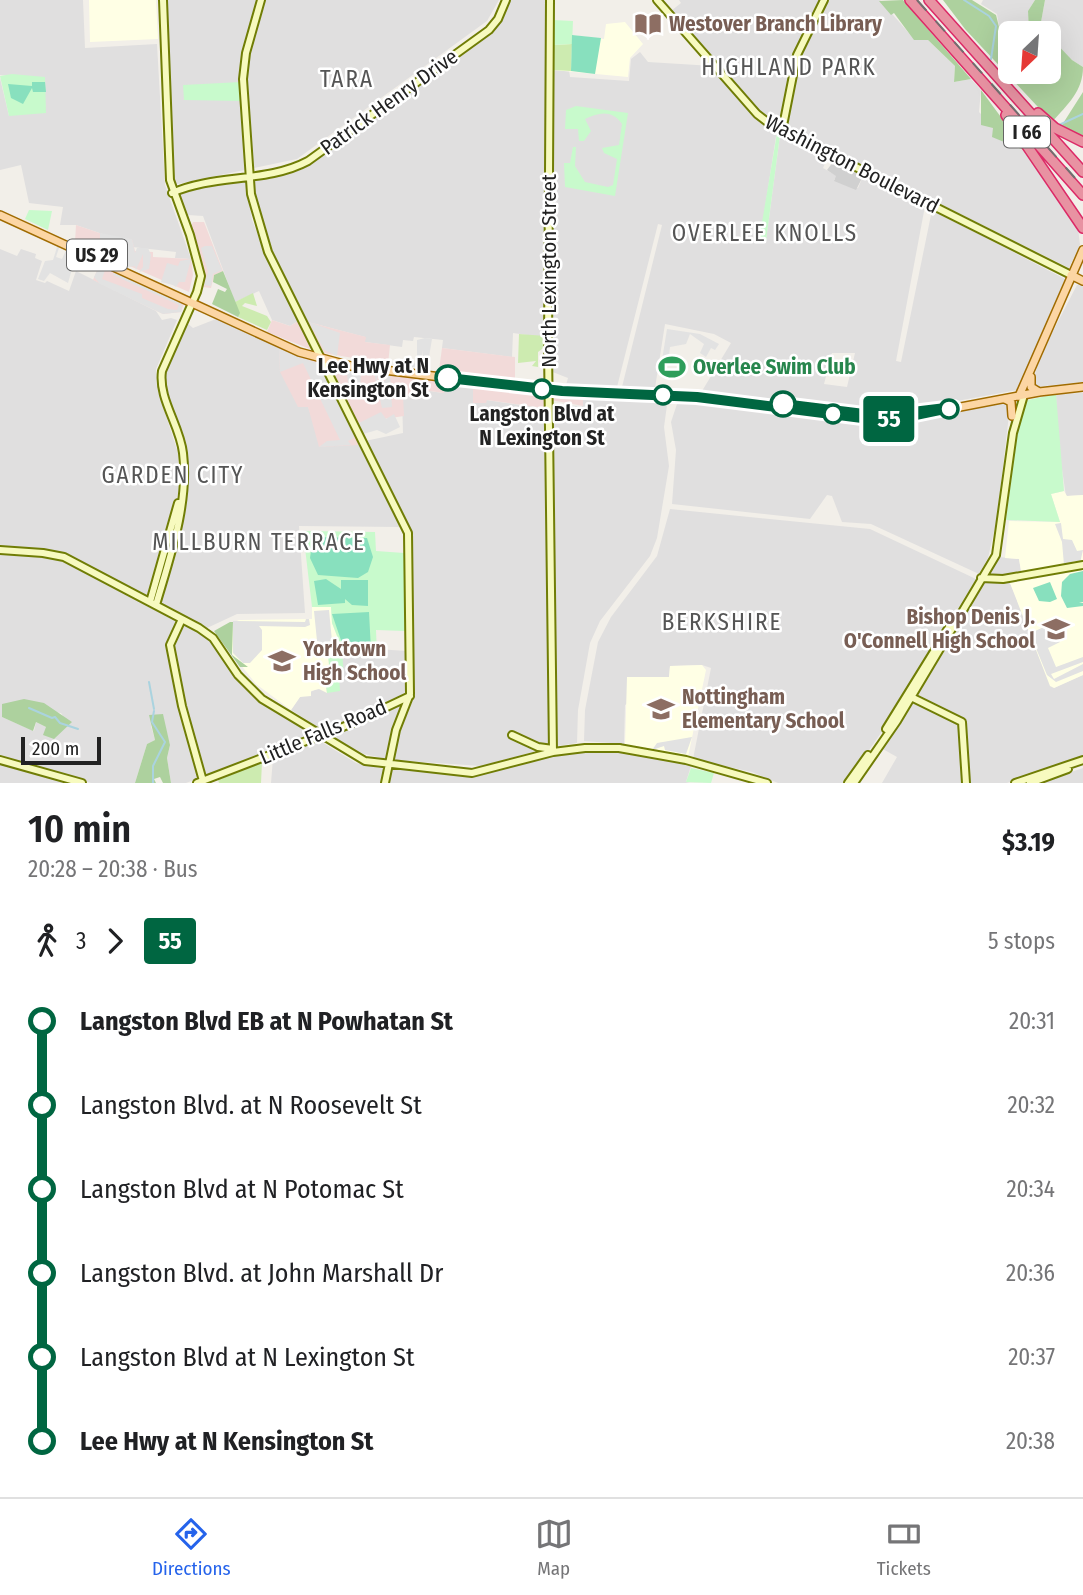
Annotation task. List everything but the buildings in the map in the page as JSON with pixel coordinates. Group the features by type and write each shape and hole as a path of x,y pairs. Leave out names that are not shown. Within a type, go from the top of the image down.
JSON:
{"highway":[{"name":"I 66","path":"910,0 1083,195"},
{"name":"I 66","path":"929,0 1083,172"},
{"path":"976,53 1049,124 1083,142"},
{"path":"971,69 1083,228"},
{"path":"1072,213 1083,237"}],"main road":[{"name":"US 29","path":"0,213 321,357 358,367 549,388 697,397 878,419 908,417 1039,392 1083,387"},
{"path":"1021,396 1077,278 1083,250"},
{"path":"1021,396 1083,260"},
{"path":"1031,377 1032,387 1039,392"},
{"path":"1005,398 1011,402 1012,415"}],"street":[{"path":"153,604 181,488 180,453 158,375 200,285 200,269 171,191 161,0"},
{"path":"261,0 243,66 249,174 263,239 408,533 410,696 396,730 385,783"},
{"name":"Patrick Henry Drive","path":"171,191 289,164 309,156 487,27 504,0"},
{"name":"North Lexington Street","path":"550,0 549,388 553,751"},
{"name":"Washington Boulevard","path":"657,0 757,114 782,131 1077,278"},
{"path":"782,131 793,61 823,0"},
{"path":"981,578 996,542 1012,415 1021,396"},
{"path":"854,780 909,696 998,549 1013,433 1021,396"},
{"path":"388,491 388,484 394,481"},
{"path":"0,550 59,556 207,632 243,681 262,699 360,757 389,764 472,773 553,751 621,748 750,774 774,783"},
{"path":"981,578 1003,579 1083,565"},
{"path":"181,619 170,645 200,782"},
{"name":"Little Falls Road","path":"200,782 322,735 410,696"},
{"path":"909,696 962,722 966,783"},
{"path":"512,735 553,751"},
{"path":"0,760 82,783"},
{"path":"690,762 767,783"},
{"path":"1016,783 1083,762"},
{"path":"1030,783 1083,762"}],"shaded area":[{"path":"0,0 83,0 85,48 157,44 165,185 191,259 175,258 176,252 132,247 132,240 114,238 76,225 60,225 63,207 29,203 21,165 0,170 0,78 9,116 22,76 0,75"},
{"path":"89,0 156,0 158,39 90,42"},
{"path":"166,0 499,0 487,21 297,159 173,185"},
{"path":"508,0 548,0 547,41 550,70 569,70 570,77 629,81 631,59 640,52 648,62 713,66 777,130 760,240 766,241 780,135 828,157 823,168 837,176 834,180 858,188 863,176 925,206 896,361 901,362 932,210 1065,279 1017,390 886,414 702,391 731,343 714,334 665,324 655,388 622,387 662,225 658,224 617,387 566,385 568,378 550,371 549,338 513,333 512,357 442,348 443,340 414,337 413,341 403,340 402,347 365,342 365,337 308,322 262,230 254,199 253,178 301,167 315,159 489,32 500,19","holes":["832,353 855,353 847,387 824,384"]},
{"path":"679,0 819,0 794,51 779,127 753,108 671,11 681,3"},
{"path":"828,0 880,0 914,39 928,40 955,66 954,82 971,79 981,90 979,112 1007,141 1007,145 1026,151 1078,228 1080,245 1069,268 787,128 801,55"},
{"path":"983,0 1035,0 1028,11 1028,21 998,21 997,14 981,4"},
{"path":"1045,0 1083,0 1083,67 1061,49 1061,21 1041,21"},
{"path":"625,22 643,44 630,58 628,77 553,70 553,45 571,44 572,35 604,39 606,24"},
{"path":"833,162 863,176 856,190 834,181 836,176 827,170"},
{"path":"246,180 252,220 266,255 300,320 290,326 272,320 259,291 235,302 203,216 188,215 178,193"},
{"path":"193,222 204,222 223,271 214,275 211,288 203,287 203,267 191,226"},
{"path":"76,225 114,238 132,239 135,251 153,252 153,257 191,259 193,275 189,292 75,242"},
{"path":"100,233 132,239 135,253 137,248 148,248 151,255 149,269 139,272 143,267 143,254 136,270 135,266 128,267 100,253 98,246 112,253 113,245 100,241"},
{"path":"58,244 60,245 56,257 62,259 67,248 72,250 67,265 72,269 68,283 50,273 44,281 38,279 45,261 53,260"},
{"path":"212,246 222,270 213,274 211,286 204,285 208,272 201,248"},
{"path":"0,249 17,256 21,249 36,254 35,258 42,261 36,280 45,283 47,281 69,291 76,271 156,311 162,320 177,320 156,369 157,388 178,453 178,493 148,598 67,557 0,549"},
{"path":"191,259 185,282 179,282 176,287 161,282 167,263 178,266 180,261"},
{"path":"100,263 184,303 181,312 163,314 93,280"},
{"path":"100,265 106,267 102,279 142,294 142,298 168,309 177,310 179,305 113,275 115,271 182,301 181,312 163,314 100,284 94,277"},
{"path":"1077,285 1083,286 1083,382 1035,387 1032,385 1037,367 1052,333"},
{"path":"221,317 282,347 279,350 283,374 298,404 308,406 320,443 360,445 402,524 399,527 299,526 305,613 237,614 207,628 159,604 186,474 163,372 186,322 193,328"},
{"path":"272,320 290,326 300,320 313,348 267,332"},
{"path":"308,322 366,337 365,342 390,345 388,364 324,353"},
{"path":"309,322 340,333 337,356 324,350"},
{"path":"667,329 700,334 719,344 715,350 711,348 706,357 700,353 704,344 690,334 686,344 670,347 669,356 662,360"},
{"path":"432,339 427,369 422,364 423,350 420,366 406,368 403,360 417,364 417,340"},
{"path":"282,347 319,362 360,445 319,447 308,407 298,407 280,372 279,350"},
{"path":"282,347 298,357 318,363 353,431 354,438 348,441 351,445 319,447 327,441 340,440 303,363 280,372 279,349"},
{"path":"442,348 515,357 515,379 439,370"},
{"path":"328,364 443,380 444,393 423,390 423,393 403,396 404,416 356,423"},
{"path":"332,365 361,371 360,393 346,400 344,395 349,392 347,374 332,371"},
{"path":"374,372 378,372 377,380 385,381 386,373 390,373 392,407 382,408"},
{"path":"443,380 473,383 473,402 486,400 549,409 551,747 481,766 393,760 398,736 412,702 409,534 365,441 403,433 402,396 423,393 423,390 443,393"},
{"path":"473,383 583,393 583,406 551,400 550,409 487,400 486,403 473,403"},
{"path":"583,393 668,398 664,427 669,466 657,538 650,556 600,621 590,643 578,710 577,743 558,746 555,745 552,405 583,406"},
{"path":"1083,393 1083,495 1066,496 1057,436 1056,394"},
{"path":"679,398 890,422 1006,402 1010,406 997,518 988,558 979,574 871,524 842,522 832,496 827,495 810,519 672,504 676,450 671,422"},
{"path":"381,412 386,419 394,414 400,427 386,434 377,430 363,434 359,423"},
{"path":"1064,491 1067,496 1083,495 1083,562 1021,571 1019,559 1005,558 1009,521 1060,522 1051,494"},
{"path":"670,509 870,529 976,579 890,720 846,783 778,783 752,772 693,759 711,668 702,665 670,666 669,677 625,705 624,744 584,741 585,710 598,642 611,617 657,556"},
{"path":"1061,523 1063,539 1072,540 1077,551 1083,550 1080,563 1075,561 1064,565 1062,542 1055,524"},
{"path":"0,553 61,560 201,631 261,701 312,735 186,783 171,783 167,758 170,745 162,714 151,726 155,740 147,744 135,783 91,783 0,757","holes":["2,704 61,713 65,719 46,727 36,722 34,731 2,717"]},
{"path":"999,557 1019,559 1021,571 1009,575 1010,583 1054,688 1083,675 1083,756 1007,783 882,783 897,757 881,748"},
{"name":"Bishop Denis J. O'Connell High School","path":"1083,570 1083,675 1054,688 1050,686 1010,583"},
{"name":"Yorktown High School","path":"312,607 331,607 332,623 341,647 315,650 328,654 330,677 325,678 327,693 319,689 311,691 311,696 300,697 291,710 256,684 214,631 239,620 312,619"},
{"path":"329,610 332,641 322,643 317,641 314,611"},
{"path":"309,619 310,625 305,627 259,626 262,630 262,650 250,663 243,663 233,653 233,621 305,622"},
{"path":"1050,624 1060,642 1048,648 1056,667 1083,657 1083,662 1051,674 1054,679 1083,664 1083,671 1056,682 1047,675 1031,636 1031,633"},
{"path":"376,649 407,651 406,694 365,715 333,727 318,727 291,710 300,697 344,676 341,652 376,654"},
{"name":"Nottingham Elementary School","path":"702,665 706,670 688,757 625,745 627,677 669,677 670,666"},
{"path":"400,705 403,708 391,731 387,759 364,754 336,739 337,733"},
{"path":"692,737 686,754 665,750 664,746 652,750 657,743"},
{"path":"320,741 356,763 384,769 381,783 271,783 273,758"},
{"path":"582,750 638,753 683,762 691,766 686,782 690,783 387,783 389,767 481,774 550,755"},
{"path":"0,762 74,783 0,783"},
{"path":"1083,768 1083,783 1039,783"}],"green space":[{"path":"903,0 971,79 954,82 955,66 928,40 914,40 894,13 891,15 879,1"},
{"path":"943,0 972,0 996,15 998,64 965,29"},
{"path":"1035,0 1045,0 1041,21 1028,21 1028,11"},
{"path":"553,20 573,21 572,44 553,45"},
{"path":"572,35 601,38 595,74 571,71"},
{"path":"572,44 571,71 553,70 553,45"},
{"path":"1061,48 1083,67 1082,76 1069,103 1052,122 1016,84 1061,84"},
{"path":"12,74 45,77 46,113 9,116 0,76"},
{"path":"32,82 45,82 46,92 33,92 32,88 23,104 11,98 8,84 32,86"},
{"path":"241,82 242,101 184,100 183,85"},
{"path":"981,90 1026,151 992,137 993,128 981,125"},
{"path":"1083,92 1083,139 1062,129 1062,125"},
{"path":"576,106 628,113 615,196 565,187 564,163 570,163 573,147 576,147 575,166 585,182 608,187 613,185 617,159 604,153 602,148 619,145 622,124 610,114 590,117 585,119 591,131 584,141 579,141 578,129 565,129 566,110"},
{"path":"777,133 780,135 766,241 759,240"},
{"path":"29,210 52,211 48,230 25,219"},
{"path":"223,271 240,313 238,317 212,304 218,289 225,292 227,289 213,282 214,275"},
{"path":"253,293 257,306 245,303 242,306 267,316 271,322 267,330 238,317 235,302"},
{"path":"519,334 546,336 546,346 538,352 538,367 532,366 536,361 518,363"},
{"path":"1056,394 1064,491 1051,494 1060,522 1006,520 1020,414 1028,400"},
{"path":"303,531 375,532 376,551 404,553 405,631 376,630 377,654 342,652 344,676 339,677 340,691 327,693 325,677 330,676 328,654 315,650 317,643 329,648 341,646 332,623 331,607 312,607"},
{"path":"313,537 367,538 373,557 368,572 358,578 318,575 310,558"},
{"path":"1083,571 1083,602 1079,603 1083,603 1083,606 1067,608 1061,596 1062,582 1070,574"},
{"path":"326,579 341,589 341,580 368,580 368,606 352,605 345,599 345,603 318,605 314,581"},
{"path":"1050,582 1057,599 1050,602 1039,601 1033,588"},
{"path":"369,612 371,650 344,649 332,614"},
{"path":"233,622 232,655 248,667 240,667 214,631"},
{"path":"24,699 44,703 72,722 54,739 43,735 46,727 36,722 33,731 2,717 2,704"},
{"path":"163,714 170,745 167,758 171,783 163,783 160,777 154,779 156,783 135,783 147,744 155,740 149,715"},
{"path":"262,762 261,783 219,783 218,780"},
{"path":"691,768 714,773 711,783 686,782"}],"waterway":[{"path":"964,0 989,16 996,26 991,59"},
{"path":"1059,125 1083,114"},
{"path":"149,682 154,709"},
{"path":"29,708 78,729"},
{"path":"153,783 153,766 165,742 152,722 154,711"}],"railway":[{"path":"917,0 1083,187"}],"bus line":[{"name":"55","path":"448,378 562,391 697,397 870,419 901,418 946,411 954,407 880,416 783,404"}],"place":[{"name":"Westover Branch Library","path":"648,24"},
{"name":"Overlee Swim Club","path":"672,367"},
{"name":"Lee Hwy at N Kensington St","path":"448,378"},
{"name":"Langston Blvd at N Lexington St","path":"542,389"},
{"name":"Bishop Denis J. O'Connell High School","path":"1056,629"},
{"name":"Yorktown High School","path":"282,661"},
{"name":"Nottingham Elementary School","path":"661,709"}],"district":[{"name":"HIGHLAND PARK","path":"789,67"},
{"name":"TARA","path":"347,79"},
{"name":"OVERLEE KNOLLS","path":"765,233"},
{"name":"GARDEN CITY","path":"173,475"},
{"name":"MILLBURN TERRACE","path":"259,542"},
{"name":"BERKSHIRE","path":"722,622"}]}
